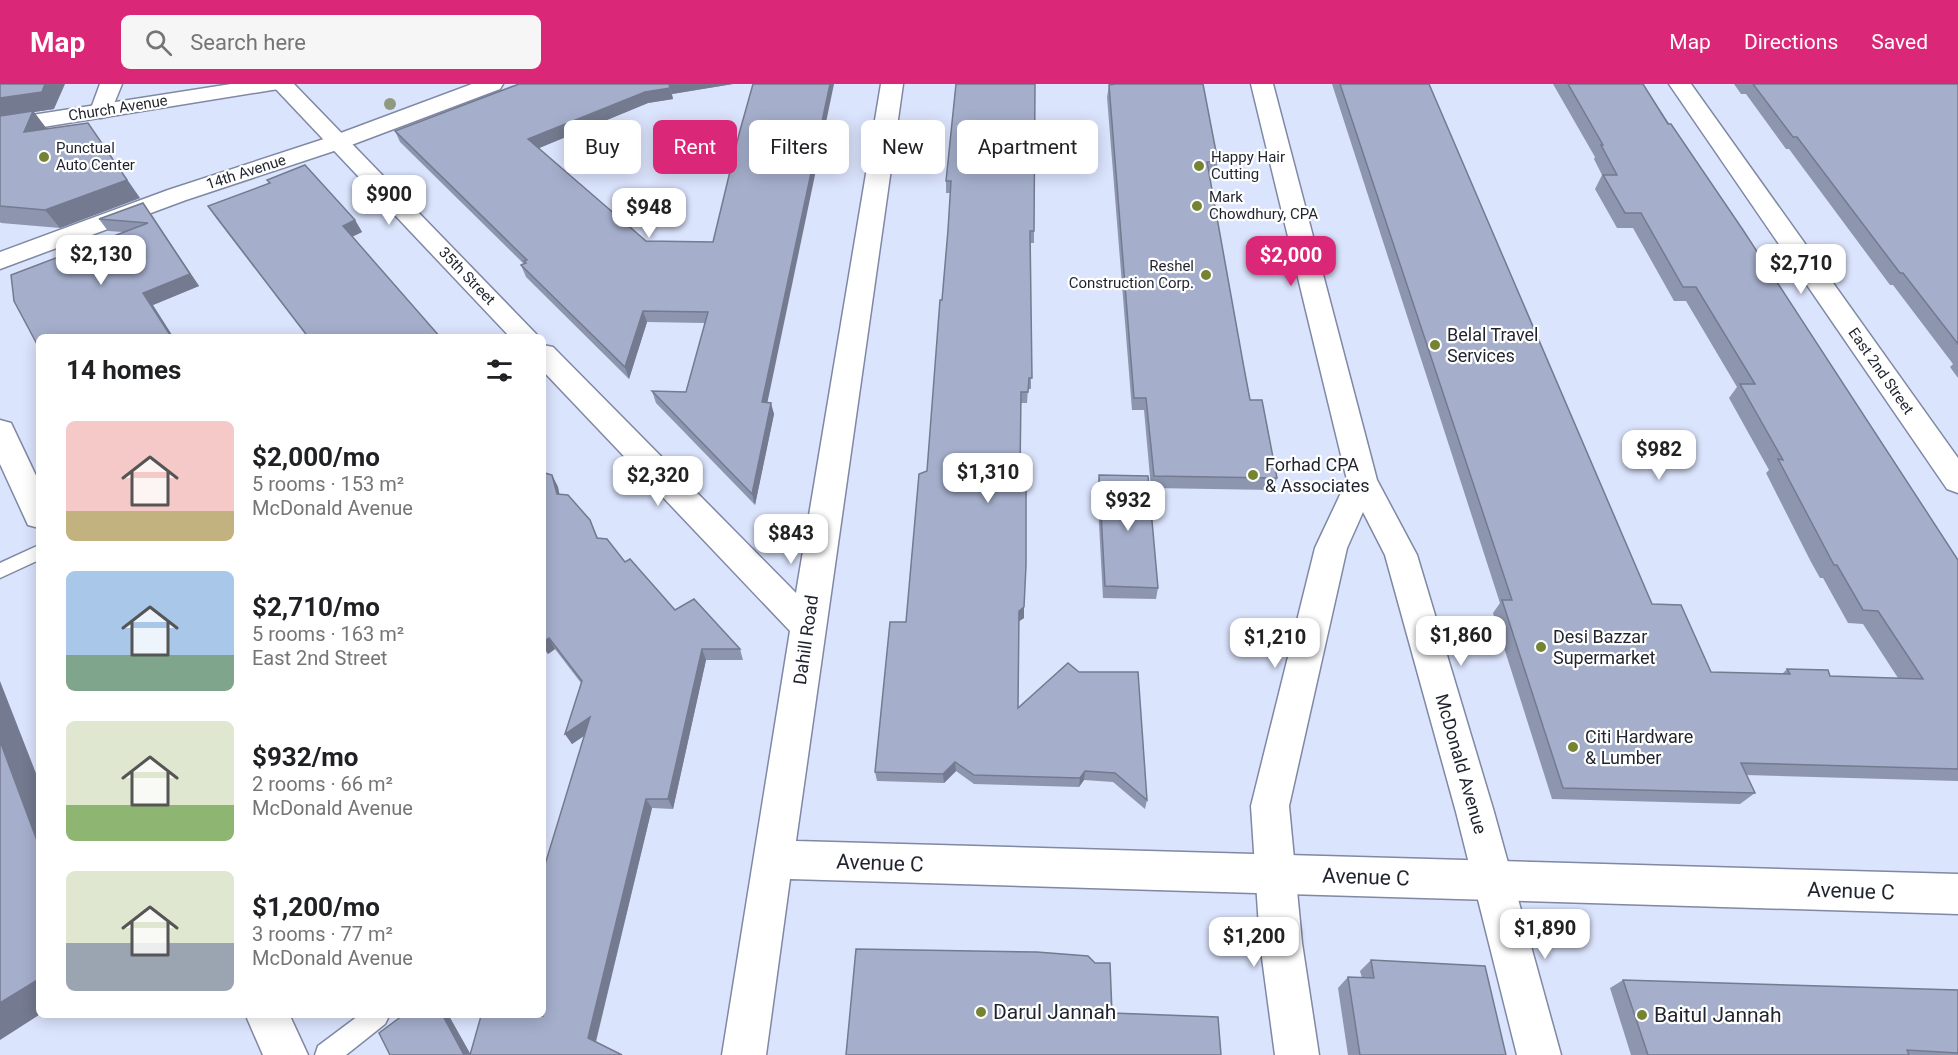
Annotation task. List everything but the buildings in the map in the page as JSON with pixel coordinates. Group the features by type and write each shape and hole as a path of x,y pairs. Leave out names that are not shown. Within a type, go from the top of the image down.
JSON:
{"street":[{"path":"101,111 111,84"},
{"name":"Church Avenue","path":"0,127 272,84"},
{"name":"35th Street","path":"282,84 523,334"},
{"name":"14th Avenue","path":"0,261 177,195 338,142 492,84"},
{"name":"Dahill Road","path":"744,1055 807,627 892,84"},
{"name":"McDonald Avenue","path":"1262,84 1362,480 1401,555 1493,881 1539,1055"},
{"name":"East 2nd Street","path":"1680,84 1958,481"},
{"path":"546,357 807,627"},
{"path":"0,431 36,509"},
{"path":"1297,1055 1281,944 1270,806 1331,548 1362,480"},
{"name":"Avenue C","path":"773,859 1958,894"},
{"path":"269,1018 286,1055"}],"lane":[{"path":"0,571 36,553"},
{"path":"327,1055 374,1018"}],"place":[{"name":"Punctual Auto Center","path":"44,157"},
{"name":"Happy Hair Cutting","path":"1199,166"},
{"name":"Mark Chowdhury, CPA","path":"1197,206"},
{"name":"Reshel Construction Corp.","path":"1206,275"},
{"name":"Belal Travel Services","path":"1435,345"},
{"name":"Forhad CPA & Associates","path":"1253,475"},
{"name":"Desi Bazzar Supermarket","path":"1541,647"},
{"name":"Citi Hardware & Lumber","path":"1573,747"},
{"name":"Darul Jannah","path":"981,1012"},
{"name":"Baitul Jannah","path":"1642,1015"}]}
